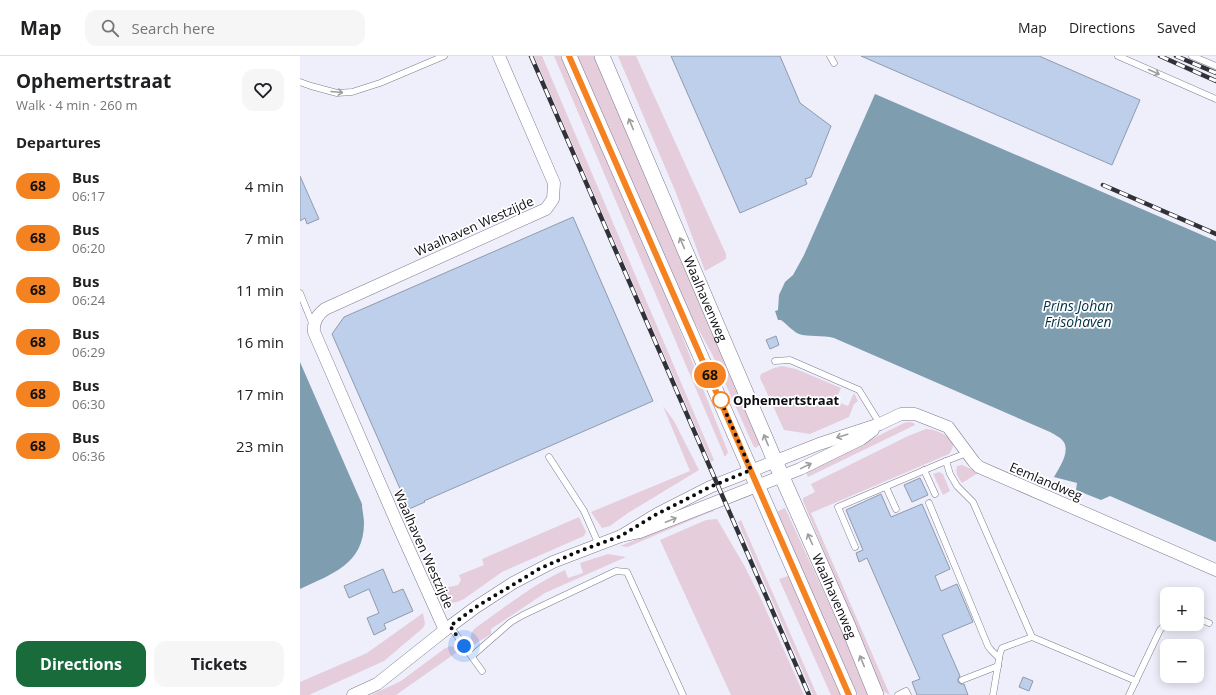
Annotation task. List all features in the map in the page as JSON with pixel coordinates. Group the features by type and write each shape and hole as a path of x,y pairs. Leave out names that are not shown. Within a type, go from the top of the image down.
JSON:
{"street":[{"name":"Waalhaven Westzijde","path":"447,628 397,523 314,332 313,326 320,313 325,309 546,209 553,199 554,183 499,56"},
{"name":"Waalhavenweg","path":"569,56 849,695"},
{"name":"Waalhavenweg","path":"602,56 775,461 848,626 876,695"},
{"name":"Eemlandweg","path":"751,470 829,440 880,424 901,414 915,414 948,427 966,453 980,467 1216,570"},
{"name":"Eemlandweg","path":"757,485 805,466 860,439 880,424"},
{"path":"352,695 377,684 447,628 476,607 539,569 553,562 621,536 657,514 710,487 751,470"},
{"path":"621,536 640,532 757,485"}],"lane":[{"path":"300,82 337,93 352,92 380,83 444,56"},
{"path":"830,56 834,63"},
{"path":"1118,56 1216,99"},
{"path":"1192,56 1216,66"},
{"name":"Waalhaven Westzijde","path":"300,293 313,326"},
{"path":"775,361 790,360 859,390 880,424"},
{"path":"855,547 838,507 966,453"},
{"path":"549,457 584,511 599,545"},
{"path":"946,461 950,474 957,486 973,502 1032,637"},
{"path":"924,470 935,494"},
{"path":"886,487 896,510"},
{"path":"928,503 988,646 999,658"},
{"path":"472,656 511,622 522,615 616,571 627,572 684,695"},
{"path":"1204,621 1209,623"},
{"path":"447,628 472,656 482,671"},
{"path":"1129,695 1160,630"},
{"path":"993,695 1000,652 1002,648 1032,637 1136,681"},
{"path":"962,680 998,666"},
{"path":"898,695 906,691 908,695"}],"shaded area":[{"path":"534,56 542,56 714,460 711,462"},
{"path":"554,56 562,56 661,283 728,452 725,457"},
{"path":"577,56 595,56 695,284 760,445 755,448 712,354 685,305"},
{"path":"618,56 636,56 726,254 726,259 705,271 676,193"},
{"path":"782,366 796,369 841,388 835,401 848,406 854,393 858,401 854,404 849,417 810,434 784,430 760,378 761,374"},
{"path":"663,406 674,421 699,470 628,513 610,526 602,528 591,512 690,471"},
{"path":"904,423 914,423 915,425 808,477 806,472"},
{"path":"926,429 938,431 952,441 953,445 949,454 811,513 890,695 881,688 803,498 815,492 811,484 908,436"},
{"path":"962,465 1216,574 1216,576 978,473 962,483 956,471 957,466"},
{"path":"939,472 943,474 950,491 943,495 933,474"},
{"path":"785,508 850,649 869,695 858,695 776,512"},
{"path":"713,509 714,511 630,546 620,546"},
{"path":"579,517 586,532 584,536 502,572 464,599 451,603 446,602 441,598 436,590 458,585 461,580 459,575 484,565 482,559"},
{"path":"717,519 745,567 762,601 804,695 731,695 660,540 706,520"},
{"path":"741,520 817,695 813,695 738,522"},
{"path":"608,554 626,557 545,593 491,629 491,634 472,645 471,637 474,629 507,605 565,570 568,578 583,573 580,563"},
{"path":"791,575 844,695 831,695 779,579"},
{"path":"423,613 425,624 423,628 384,661 309,695 300,695 300,682 367,653"},
{"path":"450,646 460,650 396,695 371,695 401,681"}],"water":[{"name":"Prins Johan Frisohaven","path":"875,94 1216,241 1216,542 1110,496 1101,500 1076,490 1077,483 1054,477 1066,450 1063,441 1050,432 834,338 799,334 781,320 778,320 775,311 778,310 779,295 785,282 793,275 804,255"},
{"path":"300,362 362,504 364,523 363,537 352,558 344,566 324,578 300,589"}],"building":[{"path":"671,56 780,56 800,103 831,126 811,177 805,179 807,184 740,213"},
{"path":"861,56 1039,56 1140,100 1112,165"},
{"path":"300,176 319,219 307,224 305,218 300,221"},
{"path":"573,217 653,401 424,501 425,502 409,509 332,334 344,317"},
{"path":"776,336 779,345 770,349 766,340"},
{"path":"920,478 928,495 912,502 904,485"},
{"path":"881,494 891,517 922,504 950,569 935,576 941,591 957,584 973,622 942,635 960,676 958,682 964,684 968,695 917,695 912,682 920,679 867,558 859,562 856,553 863,550 846,510"},
{"path":"383,569 393,593 403,589 413,611 384,624 386,629 374,635 367,618 379,613 369,589 349,598 344,586"},
{"path":"1023,677 1033,681 1029,691 1019,687"}],"railway":[{"path":"531,56 809,695"},
{"path":"1160,56 1216,81"},
{"path":"1176,56 1216,73"},
{"path":"1103,185 1216,234"}],"bus line":[{"name":"68","path":"569,56 849,695"}],"place":[{"name":"Ophemertstraat","path":"721,400"}],"route":[{"path":"464,646 450,626 513,583 553,562 621,536 657,514 710,487 751,470 720,399 721,400"}]}
